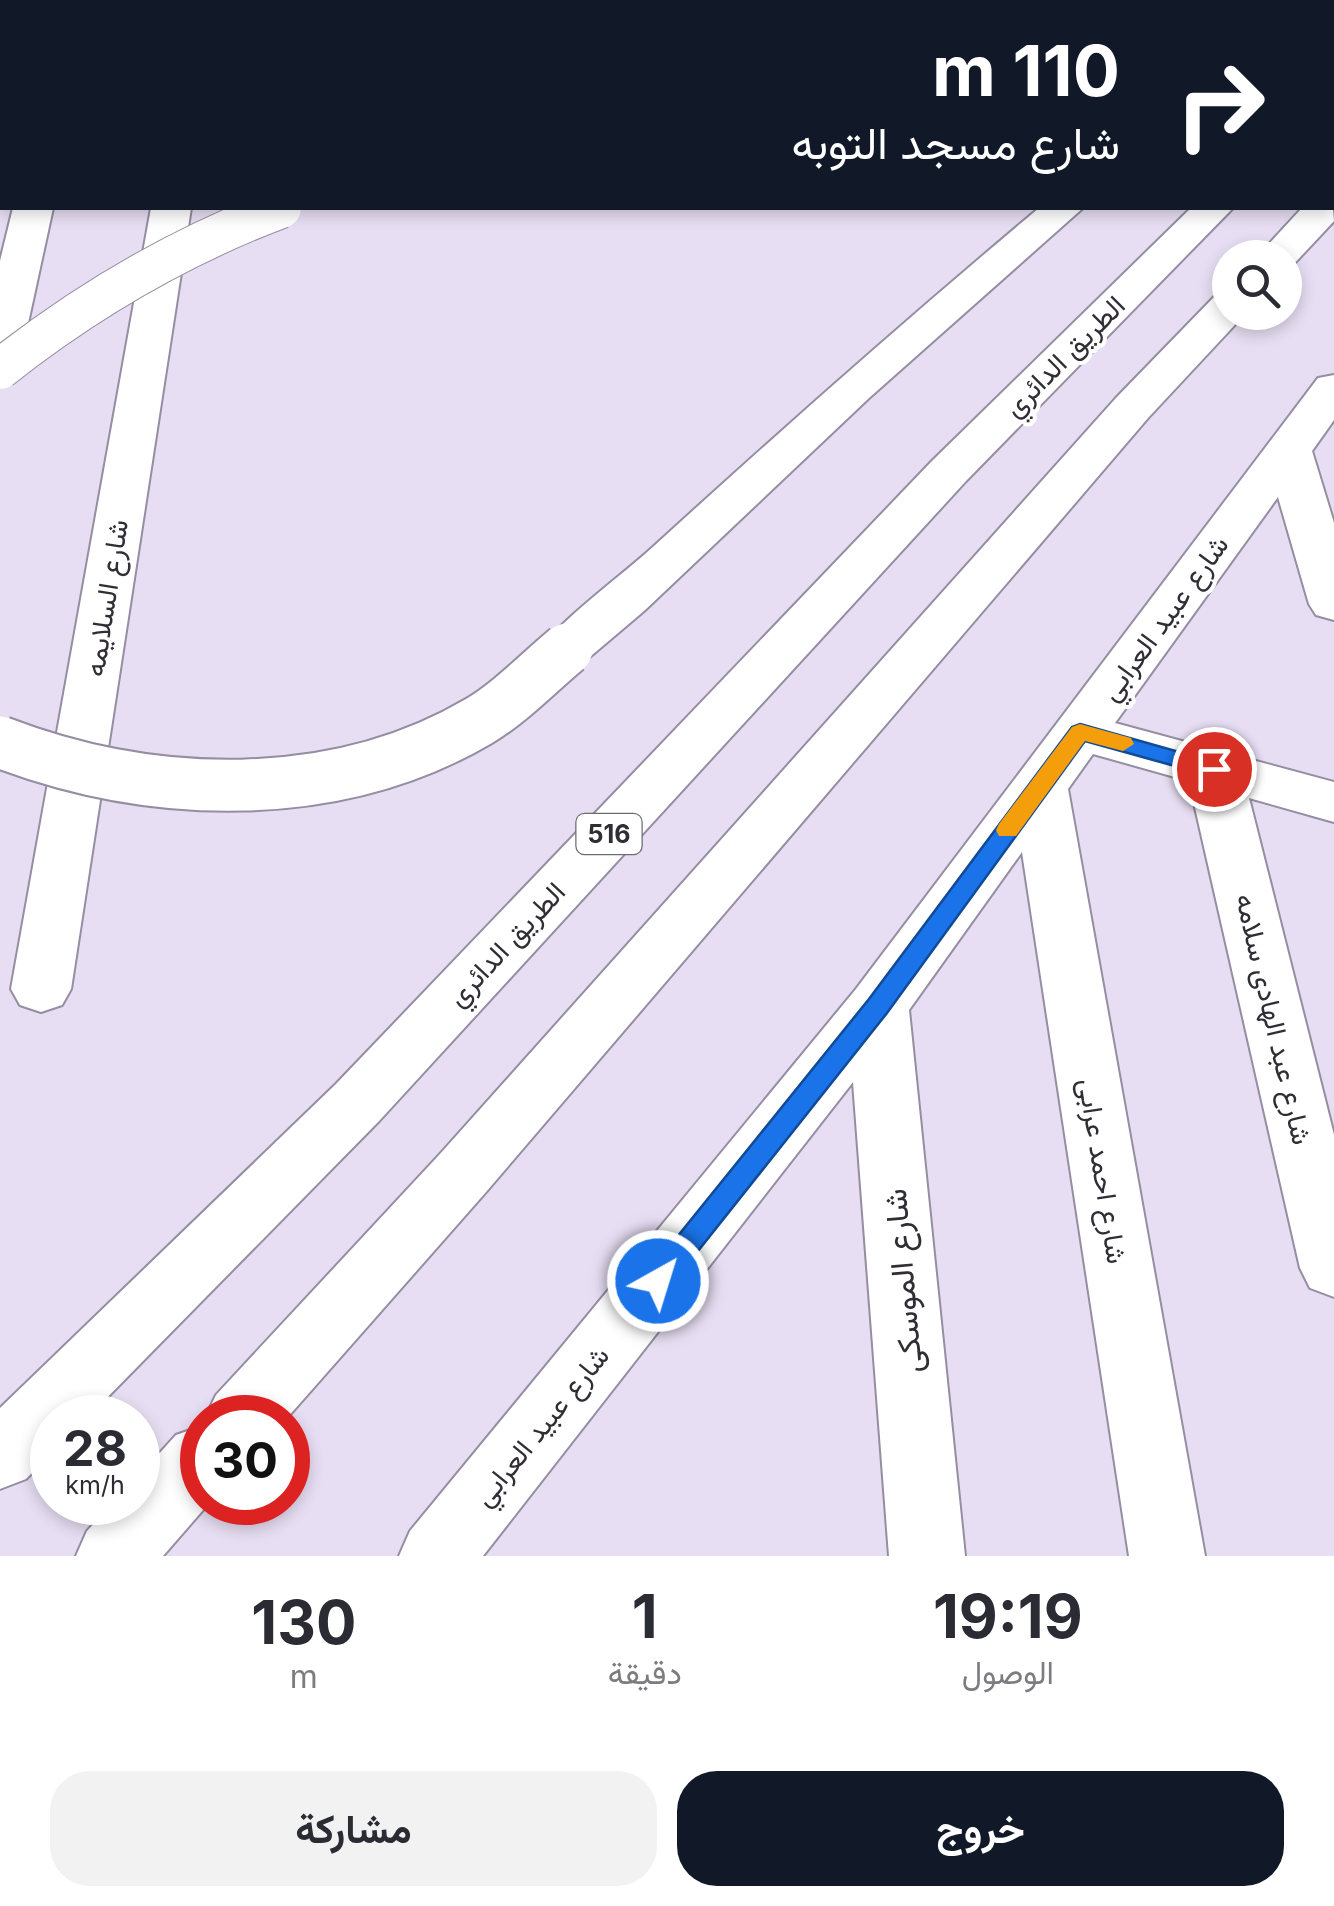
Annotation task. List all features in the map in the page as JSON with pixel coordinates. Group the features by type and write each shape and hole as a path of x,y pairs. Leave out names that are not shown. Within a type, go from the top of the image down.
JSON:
{"main road":[{"path":"0,350 33,210"},
{"name":"شارع السلايمه","path":"41,990 171,210"},
{"path":"0,369 90,299 158,263 277,210"},
{"path":"0,742 52,762 134,781 248,786 325,776 406,754 479,721 626,600 853,388 1061,210"},
{"name":"الطريق الدائري","path":"0,1456 358,1102 950,471 1210,210"},
{"path":"1293,240 1322,210"},
{"path":"261,1395 463,1174 1132,408 1212,324"},
{"name":"شارع عبيد العرابي","path":"437,1556 878,1006 1334,388"},
{"path":"1288,450 1334,604"},
{"path":"1080,732 1334,802"},
{"name":"شارع عبد الهادى سلامه","path":"1214,769 1334,1268"},
{"name":"شارع احمد عرابى","path":"1040,787 1167,1556"},
{"name":"شارع الموسكى","path":"878,1006 928,1556"},
{"path":"114,1556 180,1483"}],"slow traffic":[{"path":"1008,830 1080,732 1123,744"}],"route":[{"path":"658,1281 878,1006 1080,732 1214,769"}]}
